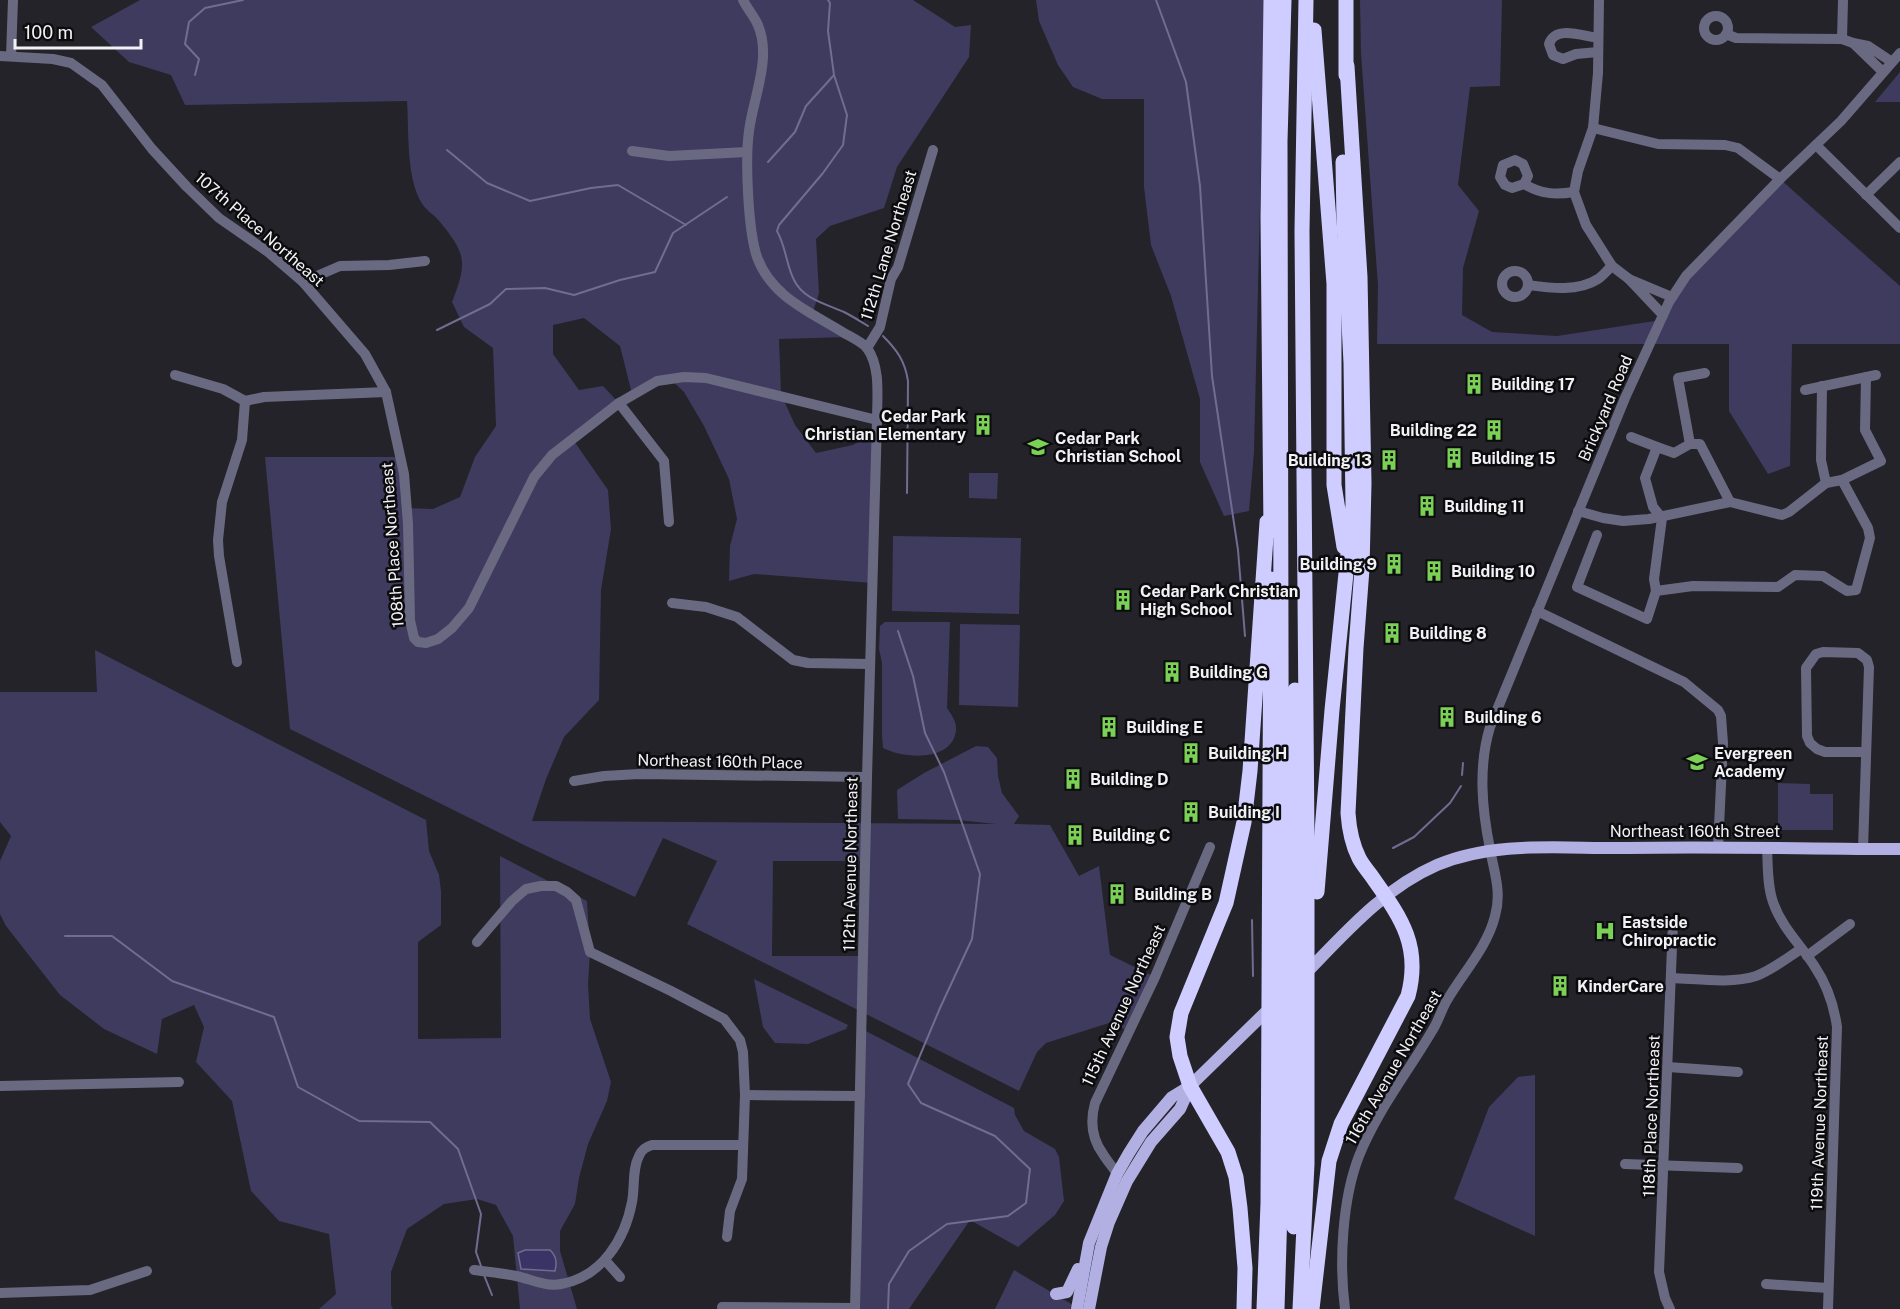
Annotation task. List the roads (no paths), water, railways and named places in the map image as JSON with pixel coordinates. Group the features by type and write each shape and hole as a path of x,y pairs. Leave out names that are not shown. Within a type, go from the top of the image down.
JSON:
{"highway":[{"path":"1264,1309 1268,1203 1271,471 1268,194 1271,0"},
{"path":"1277,1309 1282,1143 1281,131 1284,0"},
{"path":"1291,1309 1296,1087 1294,139 1297,0"},
{"path":"1300,1309 1307,1164 1308,1030 1302,243 1306,0"},
{"path":"1314,0 1314,39 1334,284 1335,494 1352,592 1356,648"},
{"path":"1312,1309 1329,1161 1341,1124 1408,996 1413,981 1410,938 1399,914 1359,859 1349,827 1348,792 1363,539 1363,374 1360,277 1347,66 1346,0"},
{"path":"1308,1030 1319,849 1353,505 1351,363 1343,151 1347,66"},
{"path":"1244,1309 1245,1268 1236,1177 1227,1152 1190,1086 1180,1056 1177,1037 1178,1025 1226,903 1244,822 1250,771 1271,471"}],"main road":[{"name":"Northeast 160th Street","path":"1190,1086 1385,895 1398,885 1438,865 1490,850 1767,847 1900,849"},
{"path":"1056,1294 1067,1292 1117,1174 1143,1131 1172,1097 1190,1086"},
{"path":"1089,1309 1101,1247 1127,1181 1151,1142 1180,1109 1190,1086"},
{"path":"1077,1309 1089,1243"},
{"path":"1084,1309 1090,1266 1089,1243"}],"street":[{"path":"6,56 13,0"},
{"path":"743,0 758,25 763,49 747,152 752,235 757,256 769,280 786,298 867,348"},
{"path":"1599,0 1593,128 1578,171 1574,192 1586,225 1612,266 1629,279 1663,315"},
{"path":"1842,39 1843,0"},
{"path":"1598,38 1560,32 1552,38 1549,44 1551,52 1560,58 1598,52"},
{"path":"1726,34 1736,38 1842,39 1868,46 1892,62"},
{"path":"1853,43 1883,72"},
{"name":"Brickyard Road","path":"1490,850 1483,803 1485,743 1490,727 1625,398 1672,297 1686,276 1780,179 1841,121 1900,53"},
{"name":"107th Place Northeast","path":"6,56 53,59 71,63 102,85 152,149 187,187 219,218 268,252 303,282 365,354 386,392"},
{"path":"1593,128 1658,144 1725,144 1738,148 1780,179"},
{"path":"1816,145 1900,228"},
{"name":"112th Lane Northeast","path":"867,348 880,327 891,279 898,267 933,150"},
{"path":"632,151 669,156 747,152"},
{"path":"1866,195 1900,162"},
{"path":"1524,184 1547,194 1574,192"},
{"path":"303,282 340,266 389,265 425,261"},
{"path":"1528,285 1563,288 1583,285 1597,279 1612,266"},
{"path":"1629,279 1672,297"},
{"name":"112th Avenue Northeast","path":"855,1308 877,420 876,370 867,348"},
{"path":"1690,444 1678,378 1705,373"},
{"path":"175,375 223,388 245,401 386,392"},
{"path":"1578,511 1623,521 1662,518 1730,502 1782,514 1789,512 1826,483 1842,480 1881,461 1865,430 1871,376 1805,390"},
{"name":"108th Place Northeast","path":"386,392 404,474 408,524 410,620 414,638 418,642 426,643 438,639 452,628 469,608 534,477 552,455 619,403 657,381 699,377 877,420"},
{"path":"1822,386 1821,460 1826,483"},
{"path":"237,662 218,540 222,502 242,440 245,401"},
{"path":"619,403 664,461 669,522"},
{"path":"1631,437 1674,453 1690,444 1700,444 1730,502"},
{"path":"1597,535 1577,587 1647,619 1656,591 1654,579 1662,518 1653,507 1645,478 1657,447"},
{"path":"1656,591 1693,586 1778,587 1795,575 1823,576 1847,591 1856,590 1870,538 1868,528 1842,480"},
{"path":"672,603 706,607 737,617 793,660 808,663 870,664"},
{"path":"1537,611 1684,682 1718,710 1721,716 1723,743 1718,848"},
{"path":"1863,849 1869,667 1867,660 1858,653 1823,652 1816,654 1806,668 1807,736 1817,749 1825,752 1866,752"},
{"name":"Northeast 160th Place","path":"574,781 639,774 867,777"},
{"name":"115th Avenue Northeast","path":"1117,1174 1101,1153 1092,1130 1095,1103 1155,976 1210,847"},
{"name":"119th Avenue Northeast","path":"1767,847 1773,902 1789,933 1816,969 1828,993 1837,1028 1828,1309"},
{"name":"116th Avenue Northeast","path":"1344,1309 1343,1260 1346,1209 1359,1156 1380,1114 1434,1029 1446,1002 1489,932 1498,902 1497,875 1490,850"},
{"path":"477,942 512,901 526,889 556,886 576,900 590,952 724,1019 732,1028 740,1040 743,1052 745,1095 742,1179 729,1211 727,1237"},
{"name":"118th Place Northeast","path":"1670,1309 1659,1272 1673,922"},
{"path":"1672,978 1732,980 1756,976 1804,952 1850,924"},
{"path":"1668,1066 1738,1072"},
{"path":"0,1086 179,1082"},
{"path":"745,1095 860,1096"},
{"path":"474,1270 518,1276 542,1284 560,1284 578,1279 605,1260 623,1232 632,1202 636,1162 644,1148 652,1145 742,1145"},
{"path":"1625,1164 1738,1168"},
{"path":"605,1260 620,1277"},
{"path":"0,1293 90,1290 147,1271"},
{"path":"1766,1284 1828,1288"},
{"path":"722,1307 855,1308"}],"waterway":[{"path":"195,75 199,59 185,44 189,22 205,8 243,0"},
{"path":"828,0 830,3 828,31 834,75 847,115 843,145 823,173 779,225 777,231 791,274 798,287 816,300 868,326"},
{"path":"1156,0 1186,82 1200,186 1212,376 1238,550 1245,636"},
{"path":"768,162 795,132 806,106 834,75"},
{"path":"447,150 487,183 530,201 591,188 618,185 686,225"},
{"path":"437,330 490,304 506,289 545,288 574,295 620,280 655,272 673,233 727,197"},
{"path":"883,336 900,356 908,381 907,493"},
{"path":"888,1309 889,1284 909,1251 947,1224 1008,1216 1026,1203 1030,1169 995,1136 921,1103 908,1084 972,939 980,874 944,772 925,733 913,676 898,631"},
{"path":"1462,775 1463,763"},
{"path":"1393,848 1414,837 1450,803 1461,786"},
{"path":"1252,920 1253,976"},
{"path":"65,936 112,936 172,981 274,1017 298,1087 359,1121 430,1122 458,1149 481,1214 476,1252 481,1266"},
{"path":"484,1275 492,1295"}],"place":[{"name":"Building 17","path":"1474,384"},
{"name":"Cedar Park Christian Elementary","path":"983,425"},
{"name":"Building 22","path":"1494,430"},
{"name":"Cedar Park Christian School","path":"1038,447"},
{"name":"Building 15","path":"1454,458"},
{"name":"Building 13","path":"1389,460"},
{"name":"Building 11","path":"1427,506"},
{"name":"Building 9","path":"1394,564"},
{"name":"Building 10","path":"1434,571"},
{"name":"Cedar Park Christian High School","path":"1123,600"},
{"name":"Building 8","path":"1392,633"},
{"name":"Building G","path":"1172,672"},
{"name":"Building 6","path":"1447,717"},
{"name":"Building E","path":"1109,727"},
{"name":"Building H","path":"1191,753"},
{"name":"Evergreen Academy","path":"1697,762"},
{"name":"Building D","path":"1073,779"},
{"name":"Building I","path":"1191,812"},
{"name":"Building C","path":"1075,835"},
{"name":"Building B","path":"1117,894"},
{"name":"Eastside Chiropractic","path":"1605,931"},
{"name":"KinderCare","path":"1560,986"}]}
